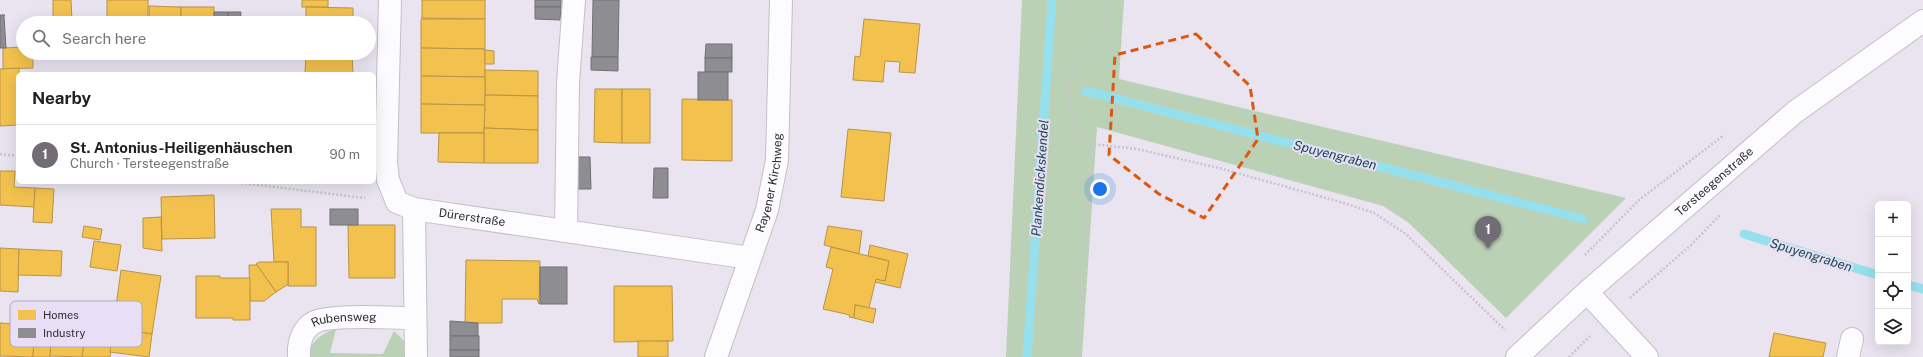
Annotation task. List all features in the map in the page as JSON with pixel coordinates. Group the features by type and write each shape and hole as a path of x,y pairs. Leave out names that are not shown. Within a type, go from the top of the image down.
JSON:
{"street":[{"path":"390,0 386,162 388,180 405,205 416,357"},
{"path":"566,231 568,83 574,0"},
{"name":"Rayener Kirchweg","path":"716,357 767,210 777,160 781,0"},
{"name":"Tersteegenstraße","path":"1520,354 1587,292 1795,112 1923,22"},
{"name":"Dürerstraße","path":"405,205 566,231 750,258"},
{"path":"1587,292 1647,357"},
{"name":"Rubensweg","path":"299,357 303,333 315,322 336,318 414,318"}],"path":[{"path":"1108,0 1104,40 1077,63 1069,81 1070,109 1077,128 1092,144 1137,149 1219,168 1344,203 1374,213 1406,234 1500,324 1520,354"},
{"path":"1075,357 1092,144"},
{"path":"0,154 16,156"},
{"path":"248,184 405,205"},
{"path":"1569,357 1609,317 1691,245 1724,211"}],"highlighted area":[{"path":"1196,34 1250,86 1258,139 1204,218 1159,194 1109,155 1115,55"}],"green space":[{"path":"1022,0 1124,0 1119,79 1626,198 1506,318 1409,223 1383,206 1097,127 1082,357 1006,357"},
{"path":"336,329 330,353 383,354 394,331 407,346 410,357 306,357 317,339 325,333"}],"building: Homes":[{"path":"53,0 71,0 72,16 53,16"},
{"path":"107,0 148,0 148,16 107,16"},
{"path":"302,0 328,0 328,7 302,7"},
{"path":"422,0 485,0 485,19 421,18"},
{"path":"149,6 181,7 181,16 149,16"},
{"path":"181,7 214,7 214,16 181,16"},
{"path":"306,7 353,8 353,16 306,16"},
{"path":"421,19 485,19 485,49 421,48"},
{"path":"864,19 920,24 915,73 899,72 900,62 885,61 883,82 853,80 855,56 860,57"},
{"path":"16,47 16,60 33,60 33,68 3,69 3,48"},
{"path":"421,48 485,49 485,77 421,76"},
{"path":"485,50 494,51 494,64 485,64"},
{"path":"306,60 352,60 353,72 305,72"},
{"path":"19,68 19,72 16,72 16,125 0,126 0,69"},
{"path":"485,70 538,71 538,96 485,95"},
{"path":"421,76 485,77 485,105 421,104"},
{"path":"595,89 622,89 622,143 594,142"},
{"path":"622,89 650,89 650,143 622,143"},
{"path":"485,95 538,96 538,130 484,128"},
{"path":"682,99 732,100 732,161 682,160"},
{"path":"421,104 485,105 484,133 421,133"},
{"path":"484,128 538,130 538,163 484,163"},
{"path":"848,129 891,133 884,201 841,197"},
{"path":"439,133 484,133 484,163 438,162"},
{"path":"0,171 15,171 14,187 35,188 34,207 0,205"},
{"path":"35,188 54,189 52,223 33,222"},
{"path":"214,195 215,238 162,239 161,197"},
{"path":"271,209 301,209 301,227 316,227 316,286 288,286 288,262 274,262"},
{"path":"161,217 162,251 143,248 143,218"},
{"path":"348,225 395,225 395,278 349,278"},
{"path":"84,226 102,229 100,240 82,237"},
{"path":"828,226 862,231 859,254 824,245"},
{"path":"94,241 121,245 117,271 90,267"},
{"path":"870,245 908,254 900,288 875,282 876,279 885,281 889,261 868,256"},
{"path":"831,247 889,261 885,281 876,279 869,308 855,305 854,318 849,317 850,315 823,309 833,269 826,267"},
{"path":"0,248 19,249 18,292 0,291"},
{"path":"19,249 62,251 61,276 18,275"},
{"path":"466,260 540,261 539,304 537,299 502,299 502,323 465,323"},
{"path":"259,262 288,262 288,286 287,285 276,292 256,264"},
{"path":"249,265 257,265 276,292 264,301 250,301"},
{"path":"121,270 161,276 152,334 142,332 142,301 117,301"},
{"path":"196,276 250,278 250,320 233,320 233,318 196,318"},
{"path":"614,286 672,286 673,341 614,342"},
{"path":"855,305 876,309 873,323 854,318"},
{"path":"0,323 10,324 10,347 34,347 33,357 0,356"},
{"path":"142,332 152,334 149,357 110,352 111,347 142,347"},
{"path":"1774,333 1826,343 1823,357 1769,357"},
{"path":"638,341 668,341 668,357 638,357"},
{"path":"34,347 51,347 50,357 33,357"},
{"path":"51,347 83,347 82,357 50,356"},
{"path":"83,347 111,347 110,357 82,357"}],"building: Industry":[{"path":"535,0 561,0 561,7 535,7"},
{"path":"593,0 619,0 618,57 592,57"},
{"path":"535,7 561,7 560,20 535,19"},
{"path":"214,12 228,12 228,16 214,16"},
{"path":"228,12 241,12 241,16 228,16"},
{"path":"0,15 5,15 6,48 0,48"},
{"path":"706,44 732,44 732,58 705,58"},
{"path":"591,57 618,57 618,71 591,70"},
{"path":"705,58 732,58 732,72 705,72"},
{"path":"698,72 728,72 728,100 698,100"},
{"path":"576,157 590,157 591,189 576,189"},
{"path":"654,168 668,168 668,198 653,198"},
{"path":"330,209 358,209 358,225 330,225"},
{"path":"540,267 567,267 567,304 540,304"},
{"path":"450,321 478,323 478,336 450,336"},
{"path":"450,336 479,336 479,350 450,350"},
{"path":"450,350 479,350 479,357 450,357"}],"waterway":[{"name":"Plankendickskendel","path":"1027,357 1052,0"},
{"name":"Spuyengraben","path":"1086,91 1583,219"},
{"name":"Spuyengraben","path":"1744,234 1875,274"},
{"name":"Spuyengraben","path":"1911,286 1923,289"}],"place":[{"name":"St. Antonius-Heiligenhäuschen","path":"1488,249"}]}
